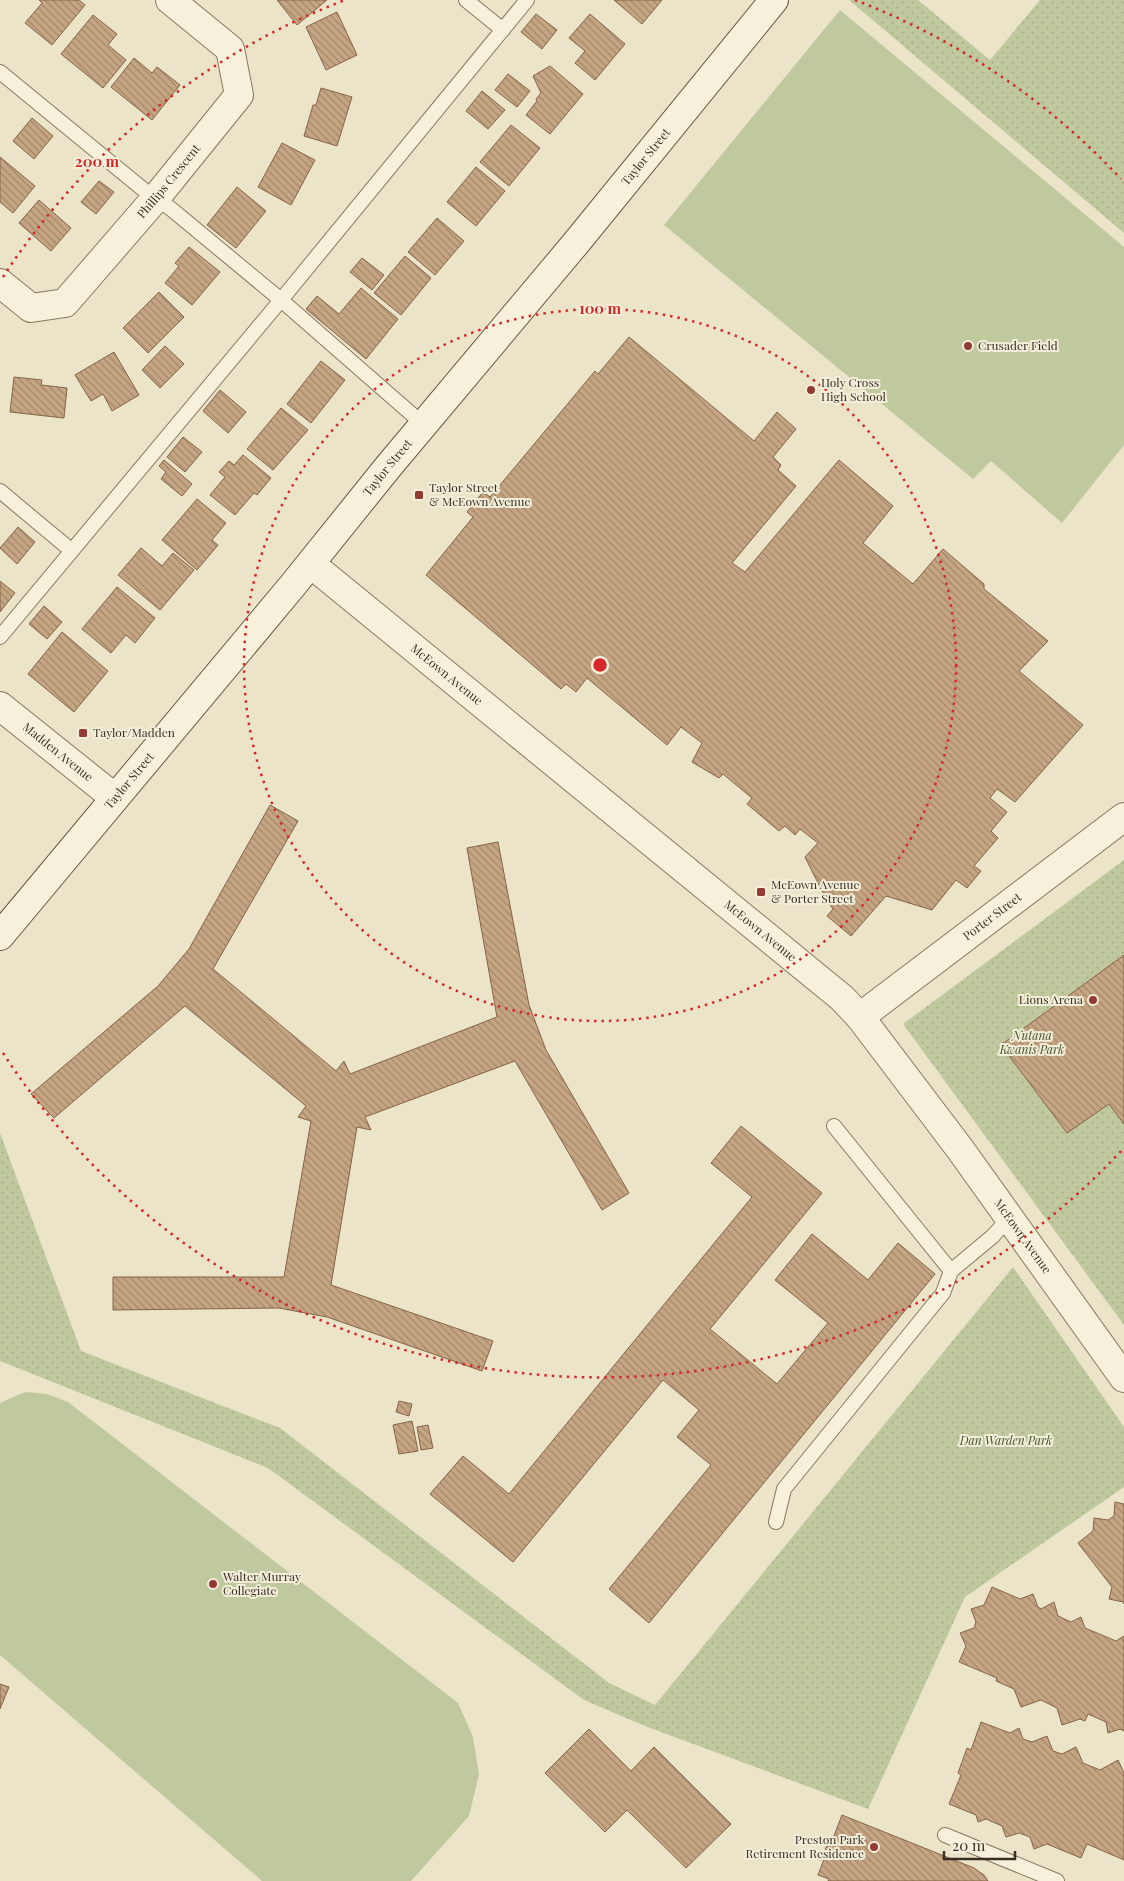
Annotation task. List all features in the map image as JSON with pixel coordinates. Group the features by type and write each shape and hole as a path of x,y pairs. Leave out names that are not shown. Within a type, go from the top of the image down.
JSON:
{"street":[{"name":"Phillips Crescent","path":"0,283 31,308 65,303 155,199 238,95 230,49 170,0"},
{"name":"Taylor Street","path":"0,936 311,564 423,424 582,235 770,1"},
{"name":"McEown Avenue","path":"311,564 842,998 860,1017 960,1149 1124,1378"},
{"name":"Madden Avenue","path":"0,706 115,798"},
{"name":"Porter Street","path":"860,1017 1124,817"}],"lane":[{"path":"466,0 503,30"},
{"path":"0,637 281,300 527,0"},
{"path":"0,72 155,199 170,208 281,300 423,424"},
{"path":"0,491 72,551"},
{"path":"834,1126 951,1271"},
{"path":"776,1522 784,1489 943,1293 951,1271 993,1236 1009,1218"},
{"path":"946,1835 1057,1881"}],"green space":[{"path":"849,0 918,0 990,60 1040,0 1124,0 1124,233"},
{"name":"Crusader Field","path":"840,10 1124,247 1124,445 1062,523 991,461 973,479 664,225"},
{"name":"Nutana Kwanis Park","path":"1124,860 1124,1325 903,1024"},
{"name":"Dan Warden Park","path":"0,1133 81,1351 280,1428 609,1683 655,1705 1013,1267 1124,1427 1124,1487 965,1597 868,1809 645,1726 584,1700 268,1468 0,1361"},
{"name":"Walter Murray Collegiate","path":"25,1392 47,1394 68,1402 458,1703 473,1737 479,1774 469,1816 411,1881 262,1881 0,1655 0,1403"}],"building":[{"path":"39,0 79,0 85,5 52,45 25,23 42,3"},
{"path":"277,0 327,0 297,25"},
{"path":"614,0 662,0 642,24"},
{"path":"337,12 357,55 326,70 306,27"},
{"path":"536,14 557,30 542,49 521,32"},
{"path":"590,14 625,44 595,80 575,63 585,51 569,38"},
{"path":"93,15 117,34 108,45 126,60 103,88 61,54"},
{"path":"134,58 152,73 157,67 180,85 152,120 111,87"},
{"path":"550,66 583,94 550,134 526,115 541,93 533,76"},
{"path":"508,74 530,91 517,107 495,90"},
{"path":"321,88 352,97 337,146 304,136 313,105 316,105"},
{"path":"482,91 505,110 488,129 466,111"},
{"path":"32,118 53,136 34,159 13,141"},
{"path":"511,125 540,148 509,186 480,162"},
{"path":"282,143 315,160 291,205 258,187"},
{"path":"0,157 35,186 13,213 0,202"},
{"path":"476,167 505,191 476,226 447,202"},
{"path":"99,181 114,192 96,214 81,202"},
{"path":"237,187 266,211 236,248 207,225"},
{"path":"39,200 71,228 51,251 19,223"},
{"path":"437,218 464,241 435,275 408,252"},
{"path":"189,247 220,272 192,305 165,283 179,266 175,263"},
{"path":"405,256 431,278 401,315 374,293"},
{"path":"362,258 384,275 372,290 350,272"},
{"path":"361,288 398,319 366,359 306,309 317,296 339,314"},
{"path":"159,292 184,317 148,353 123,328"},
{"name":"Holy Cross High School","path":"629,337 754,441 777,412 796,429 773,457 781,465 778,470 796,486 732,563 745,572 839,460 893,506 863,543 913,584 943,549 984,584 984,589 1048,641 1019,671 1083,725 1015,802 997,789 990,798 1007,812 991,831 998,838 974,866 981,871 967,888 956,880 932,910 886,896 851,936 827,916 833,909 805,857 818,843 800,829 795,835 785,826 779,831 747,804 752,798 723,774 719,778 692,762 702,743 681,727 667,745 587,678 576,692 566,684 561,689 426,575 473,517 467,512 483,492 490,497 595,371 598,374"},
{"path":"165,346 184,364 160,388 142,370"},
{"path":"114,352 139,395 112,411 103,394 91,401 75,375"},
{"path":"321,361 345,380 311,423 287,404"},
{"path":"14,377 42,380 41,385 67,388 64,418 10,412"},
{"path":"220,390 246,412 228,433 203,411"},
{"path":"281,408 308,430 273,470 247,449"},
{"path":"183,437 202,452 185,472 167,457"},
{"path":"243,455 271,478 257,495 254,493 235,515 210,495 225,477 219,472 229,461 234,465"},
{"path":"164,460 192,484 182,496 161,479 166,472 159,466"},
{"path":"197,499 226,523 212,540 218,545 197,570 162,540"},
{"path":"18,527 35,542 17,564 0,548"},
{"path":"141,548 162,566 173,553 194,570 160,610 118,575"},
{"path":"0,581 15,593 0,612"},
{"path":"117,587 155,618 135,643 126,635 111,653 82,629"},
{"path":"44,606 62,622 47,639 29,624"},
{"path":"62,632 108,671 74,712 28,674"},
{"path":"270,805 298,821 213,969 336,1071 344,1061 350,1074 497,1017 467,848 498,842 529,1005 546,1050 629,1193 602,1210 515,1061 365,1117 371,1130 357,1127 331,1285 493,1341 482,1371 327,1317 279,1308 113,1310 113,1277 284,1277 311,1121 298,1117 306,1106 185,1006 54,1118 31,1094 158,986 189,949"},
{"name":"Lions Arena","path":"1124,955 1124,1124 1109,1104 1067,1133 1001,1045"},
{"path":"741,1126 822,1193 710,1329 777,1384 828,1323 775,1280 812,1234 868,1280 898,1243 935,1274 649,1623 609,1589 711,1465 677,1437 699,1410 663,1380 513,1562 430,1494 463,1456 509,1494 752,1197 711,1163"},
{"path":"399,1401 412,1404 409,1416 396,1412"},
{"path":"412,1421 418,1451 399,1454 393,1425"},
{"path":"428,1425 433,1448 421,1450 417,1427"},
{"path":"1115,1502 1124,1504 1124,1604 1123,1602 1109,1599 1112,1587 1078,1543 1093,1531 1094,1518 1108,1520 1114,1516"},
{"path":"992,1587 1020,1599 1033,1594 1038,1607 1041,1609 1054,1602 1058,1616 1071,1622 1081,1617 1085,1628 1116,1641 1124,1636 1124,1731 1120,1729 1108,1733 1106,1722 1088,1714 1085,1721 1080,1719 1062,1725 1057,1708 1041,1700 1021,1707 1014,1689 996,1681 997,1678 959,1662 966,1646 960,1633 974,1628 976,1622 971,1609 984,1605"},
{"path":"0,1684 9,1687 0,1709"},
{"path":"981,1722 1010,1733 1019,1728 1023,1739 1032,1742 1047,1736 1053,1751 1062,1754 1076,1747 1083,1763 1100,1770 1118,1760 1124,1773 1124,1860 1087,1844 1081,1858 1047,1844 1034,1849 1030,1837 1019,1833 1006,1837 1002,1826 986,1819 978,1822 976,1815 949,1804 961,1775 958,1773 967,1748 971,1750"},
{"path":"589,1729 631,1771 654,1747 731,1824 686,1868 627,1810 605,1832 545,1773"},
{"name":"Preston Park Retirement Residence","path":"842,1815 974,1868 984,1875 988,1881 828,1881 829,1879 818,1875 829,1840 832,1841"}],"place":[{"name":"Crusader Field","path":"968,346"},
{"name":"Holy Cross High School","path":"811,390"},
{"name":"Taylor Street & McEown Avenue","path":"419,495"},
{"name":"Taylor/Madden","path":"83,733"},
{"name":"McEown Avenue & Porter Street","path":"761,892"},
{"name":"Lions Arena","path":"1093,1000"},
{"name":"Walter Murray Collegiate","path":"213,1584"},
{"name":"Preston Park Retirement Residence","path":"874,1847"}]}
